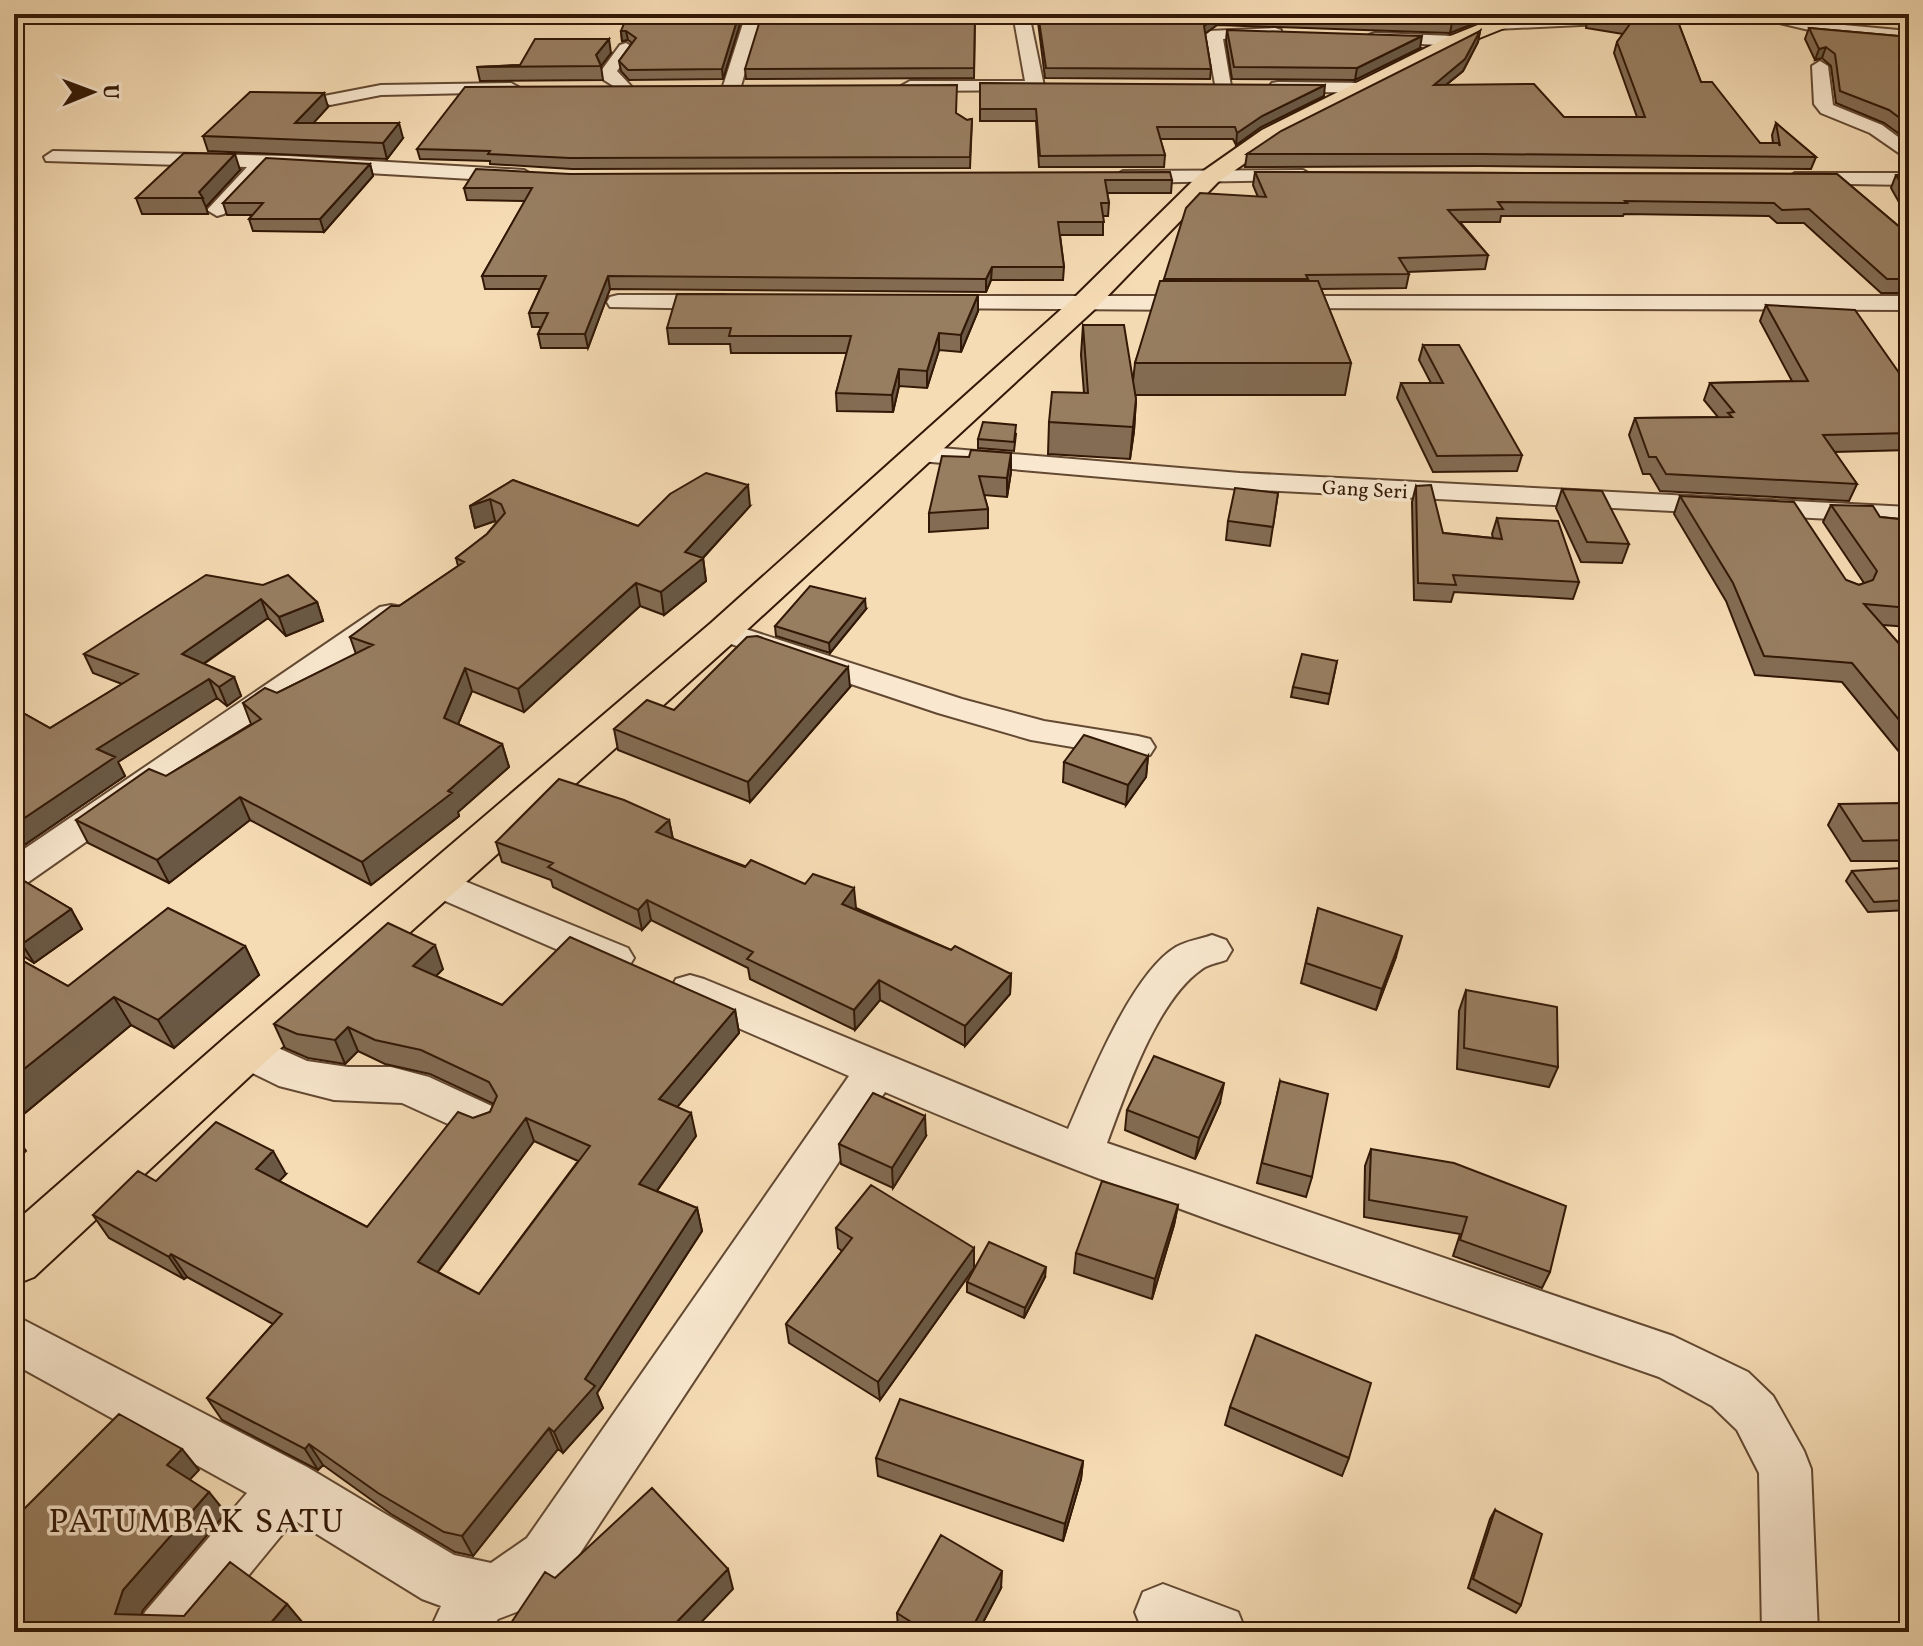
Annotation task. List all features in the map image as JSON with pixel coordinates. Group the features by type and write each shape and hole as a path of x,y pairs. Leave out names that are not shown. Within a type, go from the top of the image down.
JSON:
{"main road":[{"path":"14,1259 245,1050 724,631 1085,303 1210,177 1270,135 1455,41 1522,14"}],"street":[{"path":"732,86 754,14"},
{"path":"898,86 1042,86 1021,14"},
{"path":"1249,14 1259,32"},
{"path":"1758,14 1829,28 1909,36"},
{"path":"1497,24 1617,20"},
{"path":"1829,28 1835,45"},
{"path":"1222,86 1214,35 1289,34"},
{"path":"1364,37 1455,41"},
{"path":"595,87 629,87 610,76 609,71 626,48"},
{"path":"1820,66 1823,104 1827,109 1876,129 1909,154"},
{"path":"967,105 971,86"},
{"path":"1266,87 1367,88"},
{"path":"330,100 381,90 523,88"},
{"path":"53,157 262,162 546,177"},
{"path":"217,210 262,162"},
{"path":"1107,177 1317,176"},
{"path":"1782,179 1909,179"},
{"path":"618,302 742,302"},
{"path":"914,303 1228,303"},
{"path":"1259,303 1909,303"},
{"name":"Gang Seri","path":"917,454 1240,481 1909,515"},
{"path":"1796,508 1820,544"},
{"path":"14,874 419,595"},
{"path":"724,631 1043,732 1138,747"},
{"path":"435,882 1004,1124 1673,1359 1730,1389 1755,1413 1785,1469 1790,1632"},
{"path":"1081,1152 1110,1079 1147,1011 1175,970 1190,957 1212,950"},
{"path":"245,1050 268,1066 301,1078 348,1084 393,1084 424,1094 481,1121"},
{"path":"14,1338 288,1486 442,1579 470,1612 546,1557 877,1070"},
{"path":"165,1632 288,1486"},
{"path":"1163,1612 1218,1632"}],"building":[{"path":"687,14 739,14 722,69 628,70 619,61 636,38 621,31 625,21 685,19"},
{"path":"762,14 975,14 974,68 745,69"},
{"path":"1038,14 1476,14 1452,23 1218,16 1204,26 1211,69 1046,68"},
{"path":"1675,14 1701,82 1712,82 1760,143 1778,143 1780,146 1776,123 1816,157 1247,154 1281,131 1480,31 1465,59 1434,85 1534,84 1564,117 1645,117 1617,42 1630,24 1588,17"},
{"path":"1809,28 1909,37 1909,125 1889,110 1840,91 1835,54 1826,47 1819,49"},
{"path":"1227,30 1422,36 1357,68 1234,67"},
{"path":"535,39 609,39 596,55 601,66 477,67 520,65"},
{"path":"980,83 1325,85 1262,116 1237,133 1235,127 1157,127 1165,155 1040,156 1036,109 980,109"},
{"path":"957,85 956,113 967,120 972,119 970,157 570,158 417,149 465,87"},
{"path":"250,92 324,93 295,123 399,123 383,143 203,136"},
{"path":"184,153 235,154 199,192 203,198 136,198"},
{"path":"266,158 370,164 320,219 249,219 263,203 223,203"},
{"path":"476,169 570,174 1170,172 1172,180 1105,180 1109,203 1101,203 1104,222 1058,222 1064,267 992,267 986,279 608,276 585,334 538,334 548,313 529,313 546,276 482,276 532,188 464,188"},
{"path":"1255,172 1837,174 1909,235 1909,279 1887,279 1809,209 1782,210 1774,203 1625,201 1627,203 1498,202 1503,209 1448,210 1488,255 1399,258 1409,274 1306,275 1308,279 1164,279 1186,208 1200,193 1266,197"},
{"path":"1909,174 1909,197 1896,175"},
{"path":"1160,281 1318,281 1351,363 1135,363"},
{"path":"677,294 978,295 961,335 939,333 927,371 899,369 892,395 836,393 851,336 729,336 731,328 667,328"},
{"path":"1766,305 1855,310 1909,387 1909,433 1823,435 1857,484 1666,474 1656,457 1649,457 1635,418 1732,417 1728,413 1734,412 1710,383 1808,381"},
{"path":"1083,325 1124,325 1136,399 1133,427 1049,422 1052,392 1088,393"},
{"path":"1423,345 1459,345 1522,455 1437,456 1401,383 1443,383"},
{"path":"983,422 1016,425 1014,442 978,439"},
{"path":"971,450 1011,453 1007,478 979,476 988,509 929,513 942,456 969,457"},
{"path":"706,473 748,485 685,552 703,558 661,592 636,583 518,689 465,668 444,718 502,744 448,791 452,793 362,862 240,797 157,860 76,820 149,769 166,776 261,719 243,703 265,688 277,693 373,645 350,637 391,606 399,606 464,562 456,558 487,534 505,513 501,504 490,499 470,506 513,480 638,526 670,494"},
{"path":"1431,485 1443,533 1502,539 1497,518 1558,521 1579,582 1453,575 1456,585 1418,583 1416,486"},
{"path":"1235,488 1278,493 1273,527 1228,521"},
{"path":"1562,489 1602,491 1629,544 1587,542"},
{"path":"1680,496 1794,502 1846,580 1859,585 1873,580 1877,571 1831,505 1873,506 1880,517 1909,520 1909,608 1864,604 1909,655 1909,732 1852,663 1764,656 1733,583"},
{"path":"206,575 263,585 288,575 317,602 279,617 261,599 182,654 234,677 219,687 209,679 97,749 115,757 14,825 14,708 50,728 138,674 84,654"},
{"path":"810,586 865,599 829,643 775,626"},
{"path":"757,636 848,667 748,782 614,729 647,700 674,710 747,637"},
{"path":"1302,654 1337,661 1330,694 1293,687"},
{"path":"1084,735 1148,756 1128,785 1064,762"},
{"path":"559,779 624,800 669,820 656,832 745,867 751,860 805,884 813,874 854,888 842,904 951,950 955,946 1011,974 965,1026 879,980 854,1010 747,959 753,952 647,900 638,910 548,867 553,863 496,842"},
{"path":"1900,803 1909,816 1909,840 1863,841 1839,804"},
{"path":"1901,868 1909,879 1909,900 1874,902 1852,871"},
{"path":"14,875 71,909 22,944 14,938"},
{"path":"168,908 245,946 158,1020 114,997 14,1077 14,956 68,986"},
{"path":"1318,908 1402,936 1382,989 1306,963"},
{"path":"388,923 435,945 413,966 502,1005 570,937 735,1010 659,1099 691,1113 639,1184 697,1208 585,1379 595,1386 554,1432 549,1428 462,1536 444,1532 378,1493 309,1444 305,1449 207,1398 282,1314 93,1215 138,1171 156,1181 216,1122 273,1151 256,1169 367,1227 458,1112 473,1118 490,1112 497,1096 489,1082 421,1050 375,1040 348,1027 335,1040 297,1034 274,1024","holes":["526,1118 590,1146 479,1294 418,1262"]},
{"path":"1466,990 1557,1007 1558,1067 1464,1048"},
{"path":"1154,1056 1224,1083 1199,1138 1127,1110"},
{"path":"1280,1081 1328,1094 1312,1177 1262,1163"},
{"path":"873,1093 925,1116 892,1168 839,1144"},
{"path":"1371,1149 1454,1163 1566,1206 1550,1272 1460,1240 1467,1217 1369,1200"},
{"path":"1102,1181 1178,1205 1155,1279 1076,1253"},
{"path":"871,1185 974,1248 878,1382 786,1324 852,1238 836,1228"},
{"path":"989,1242 1046,1267 1025,1308 967,1282"},
{"path":"1256,1335 1371,1383 1349,1458 1230,1407"},
{"path":"900,1399 1083,1461 1065,1524 876,1458"},
{"path":"119,1414 182,1449 167,1465 209,1492 123,1590 115,1614 184,1616 230,1562 287,1604 263,1632 14,1632 14,1519"},
{"path":"652,1488 728,1569 667,1632 505,1632 545,1572 555,1578"},
{"path":"1495,1510 1542,1534 1521,1605 1473,1579"},
{"path":"941,1535 1002,1571 970,1632 927,1632 897,1613"}],"district":[{"name":"PATUMBAK SATU","path":"197,1520"}]}
